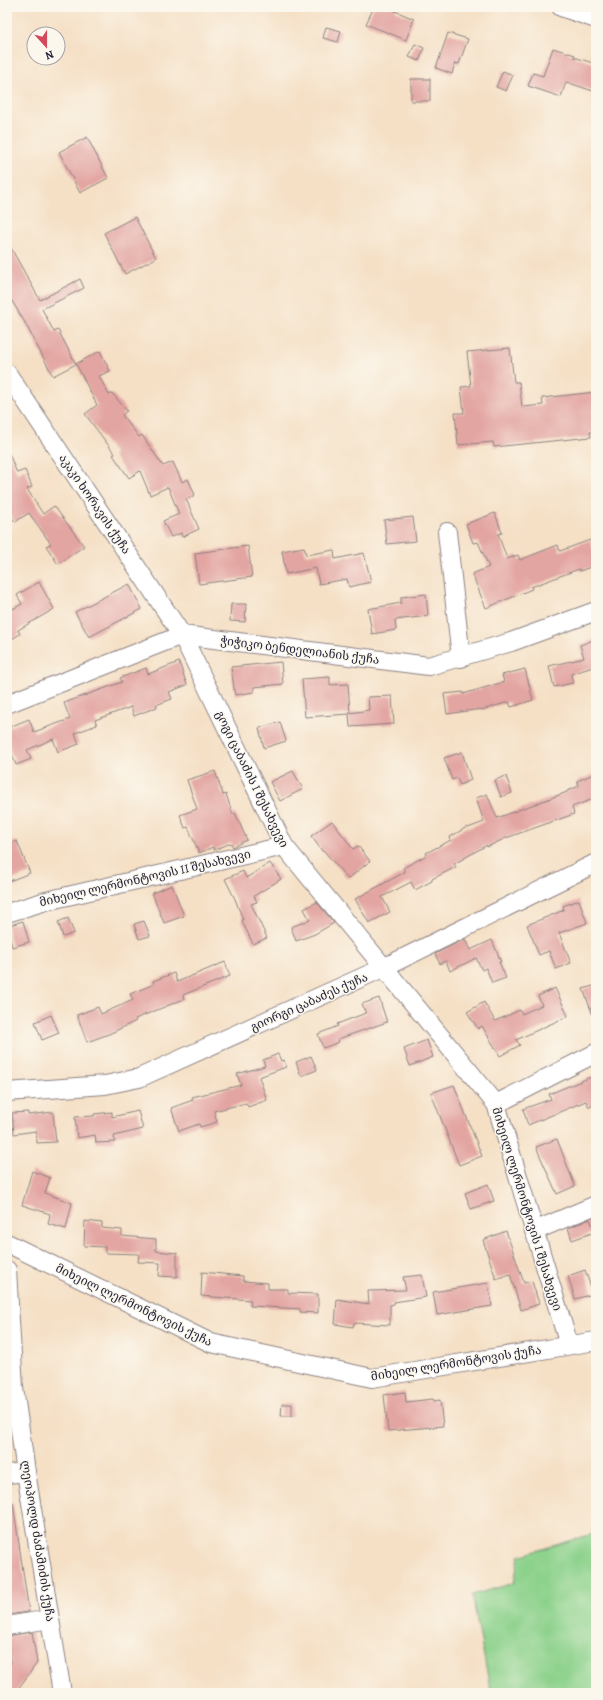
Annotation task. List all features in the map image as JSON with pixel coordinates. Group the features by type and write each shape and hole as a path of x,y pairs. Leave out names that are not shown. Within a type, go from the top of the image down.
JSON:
{"street":[{"path":"561,7 596,19"},
{"name":"აკაკი ხორავის ქუჩა","path":"7,373 182,635"},
{"path":"447,532 461,658"},
{"name":"ჭიჭიკო ბენდელიანის ქუჩა","path":"7,704 182,635 429,666 461,658 511,642 596,611"},
{"name":"გოგი ცაბაძის I შესახვევი","path":"182,635 284,846 385,967"},
{"name":"მიხეილ ლერმონტოვის II შესახვევი","path":"7,913 46,901 284,846"},
{"name":"გიორგი ცაბაძეს ქუჩა","path":"7,1092 105,1085 140,1078 385,967 596,863"},
{"name":"მიხეილ ლერმონტოვის I შესახვევი","path":"385,967 496,1104 569,1345"},
{"path":"496,1104 596,1053"},
{"path":"534,1231 596,1205"},
{"name":"მიხეილ ლერმონტოვის ქუჩა","path":"7,1243 211,1343 372,1378 596,1341"},
{"name":"ლეოპოლდ ძაძამიძის ქუჩა","path":"7,1270 11,1388 62,1693"},
{"path":"7,1474 26,1472"},
{"path":"7,1626 50,1619"}],"green space":[{"path":"596,1533 596,1693 491,1693 472,1595 514,1583 519,1556"}],"building":[{"path":"374,7 397,7 395,11 414,19 406,40 366,24"},
{"path":"326,27 341,31 338,42 323,38"},
{"path":"448,33 468,39 459,64 455,63 452,74 436,68"},
{"path":"415,44 424,48 419,61 409,57"},
{"path":"553,48 596,64 596,92 566,82 561,97 528,86 533,73 543,76"},
{"path":"503,71 513,75 506,91 496,87"},
{"path":"411,79 430,79 430,101 411,101"},
{"path":"87,137 108,178 80,193 59,152"},
{"path":"135,217 156,258 125,274 104,233"},
{"path":"7,241 40,300 80,279 84,288 42,309 54,332 58,330 76,364 53,376 24,321 7,293"},
{"path":"510,348 514,382 519,382 522,407 543,405 542,398 596,392 596,432 590,432 591,437 494,447 493,442 458,445 455,413 464,413 461,387 471,386 467,352"},
{"path":"100,351 110,371 99,376 109,395 112,393 127,411 122,415 139,437 142,435 163,466 173,462 182,482 188,479 195,495 186,499 199,529 182,537 181,533 171,537 163,521 179,514 168,487 150,495 140,471 129,478 113,455 115,454 85,414 97,405 76,364"},
{"path":"7,449 17,473 25,470 32,487 27,489 43,514 54,506 84,546 58,564 46,546 51,544 29,513 15,522 7,510"},
{"path":"495,513 502,533 498,534 507,559 518,555 520,560 558,545 560,551 590,540 596,557 596,565 580,571 579,569 531,587 532,589 486,608 472,574 489,567 478,542 473,543 466,524"},
{"path":"413,517 416,541 387,544 384,520"},
{"path":"248,546 252,577 199,584 195,553"},
{"path":"304,547 306,555 334,550 335,559 364,553 371,582 349,587 347,579 319,584 316,568 286,574 282,551"},
{"path":"39,582 54,609 18,630 20,634 7,642 7,612 22,604 17,595"},
{"path":"129,584 142,609 89,637 75,612"},
{"path":"426,594 428,616 395,620 396,630 372,634 368,609 401,603 401,597"},
{"path":"231,604 246,604 245,622 230,621"},
{"path":"596,639 596,666 571,674 573,683 554,687 549,666 584,658 580,645"},
{"path":"179,662 187,685 169,692 172,699 134,716 131,707 95,720 97,725 75,733 79,744 58,752 53,739 27,750 31,759 16,765 7,742 7,728 29,719 34,732 70,719 64,703 122,682 120,678 146,668 148,674"},
{"path":"281,662 283,684 254,687 254,692 235,695 231,667"},
{"path":"525,669 533,700 511,707 509,702 482,710 447,714 444,694 463,692 463,694 504,682 502,675"},
{"path":"330,677 330,685 348,684 350,713 369,710 368,697 392,696 394,724 350,727 349,714 305,717 302,679"},
{"path":"280,722 286,741 264,748 259,728"},
{"path":"462,752 471,780 460,785 457,778 452,780 444,758"},
{"path":"215,771 223,795 226,794 233,815 235,813 247,840 233,847 231,843 214,850 213,847 199,853 188,827 185,828 180,815 197,809 187,780"},
{"path":"293,771 303,789 280,801 270,782"},
{"path":"596,773 596,798 572,807 574,814 506,838 487,847 487,845 454,864 456,867 432,879 432,881 415,890 411,882 382,897 390,912 369,923 355,899 405,872 403,868 427,855 426,853 451,840 450,837 467,827 468,828 484,822 476,798 487,794 497,818 567,792 579,786 577,781"},
{"path":"506,776 512,793 501,797 495,780"},
{"path":"332,821 353,849 358,846 370,861 348,879 324,851 323,852 311,836"},
{"path":"17,841 30,873 7,882 7,845"},
{"path":"270,863 281,879 254,896 257,902 251,904 267,938 253,944 242,921 243,920 235,899 225,879 243,871 246,878"},
{"path":"172,885 184,916 164,923 152,893"},
{"path":"579,900 587,923 559,933 571,963 556,969 549,951 539,955 527,925 564,910 563,906"},
{"path":"317,902 334,923 315,934 296,941 291,927 310,920 304,909"},
{"path":"68,918 74,933 63,937 58,922"},
{"path":"23,921 29,942 12,947 7,926"},
{"path":"144,921 150,936 139,939 134,924"},
{"path":"465,939 470,950 492,940 506,978 492,983 486,968 482,970 476,958 450,971 446,961 440,964 435,954"},
{"path":"225,962 230,976 183,995 184,999 135,1019 136,1021 109,1034 87,1042 77,1015 98,1007 101,1014 133,1000 130,994 154,984 153,981 174,973 177,982"},
{"path":"596,985 596,1020 595,1021 583,989"},
{"path":"555,988 568,1016 516,1040 520,1045 500,1056 482,1026 478,1029 467,1012 484,1002 495,1021 520,1010 522,1014 542,1005 538,996"},
{"path":"379,998 387,1022 338,1039 339,1042 323,1048 318,1034 338,1026 337,1024 366,1013 362,1004"},
{"path":"51,1015 59,1033 42,1040 35,1022"},
{"path":"427,1040 433,1057 410,1066 404,1049"},
{"path":"278,1054 281,1061 284,1060 286,1067 259,1077 267,1100 248,1107 246,1103 214,1111 217,1122 200,1127 199,1124 179,1131 171,1108 193,1100 192,1097 241,1085 237,1074 265,1066 263,1060"},
{"path":"311,1056 317,1070 301,1076 296,1062"},
{"path":"596,1075 596,1104 589,1107 586,1101 528,1125 523,1109 551,1099 549,1094"},
{"path":"454,1085 482,1156 459,1165 431,1093"},
{"path":"138,1111 143,1129 114,1136 115,1142 96,1143 95,1135 77,1138 75,1117 94,1116 94,1114 112,1112 112,1117"},
{"path":"28,1112 28,1115 53,1112 56,1142 37,1143 36,1131 14,1134 12,1113"},
{"path":"557,1139 575,1186 557,1194 536,1147"},
{"path":"32,1171 50,1178 45,1193 72,1203 66,1229 48,1224 50,1214 22,1205"},
{"path":"488,1184 494,1201 471,1209 465,1193"},
{"path":"590,1219 595,1232 572,1240 568,1228"},
{"path":"85,1221 102,1223 102,1228 122,1230 122,1236 156,1239 156,1251 177,1253 177,1277 159,1276 160,1263 138,1262 139,1254 105,1253 105,1247 84,1246"},
{"path":"506,1231 524,1283 532,1281 539,1304 521,1310 510,1274 496,1279 483,1240"},
{"path":"585,1270 593,1294 575,1299 568,1276"},
{"path":"202,1272 243,1276 243,1281 268,1283 268,1289 288,1289 288,1293 318,1294 318,1313 300,1312 300,1309 250,1306 251,1300 201,1296"},
{"path":"422,1275 426,1297 394,1302 394,1304 390,1305 390,1325 354,1323 353,1327 335,1324 337,1299 369,1304 368,1291 406,1290 403,1277"},
{"path":"488,1283 492,1306 437,1315 433,1292"},
{"path":"405,1392 406,1402 433,1399 434,1401 440,1400 443,1426 388,1431 384,1395"},
{"path":"282,1404 292,1404 292,1416 281,1416"},
{"path":"13,1503 29,1612 7,1615 7,1504"},
{"path":"32,1632 37,1663 15,1693 7,1693 7,1668 11,1663 7,1636"}]}
